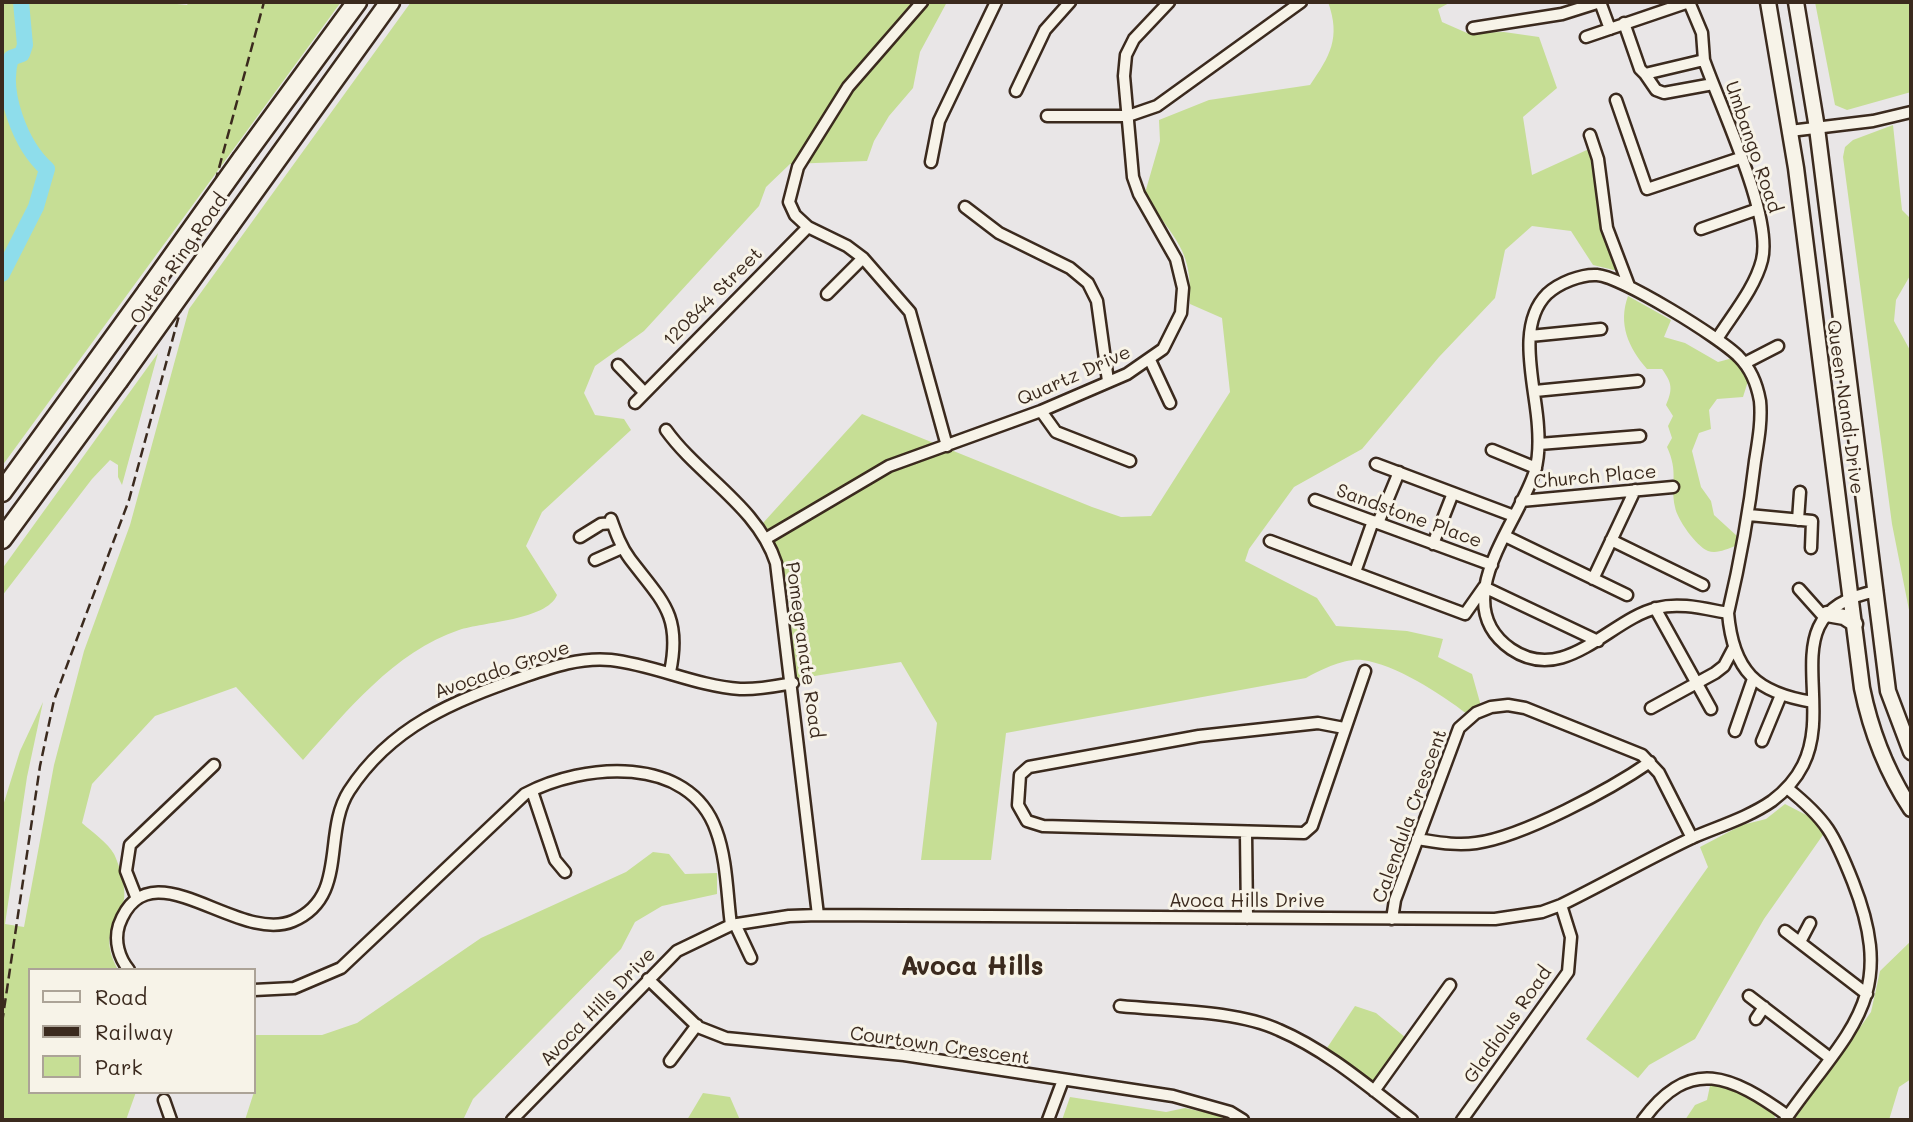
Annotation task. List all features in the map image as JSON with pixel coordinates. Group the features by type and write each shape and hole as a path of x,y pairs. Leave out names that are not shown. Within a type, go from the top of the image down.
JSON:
{"highway":[{"name":"Outer Ring Road","path":"2,492 357,2"},
{"name":"Outer Ring Road","path":"2,540 390,2"}],"main road":[{"name":"Queen Nandi Drive","path":"1768,2 1790,131 1867,715 1882,757 1911,809"},
{"name":"Queen Nandi Drive","path":"1796,2 1817,128 1888,691 1911,752"},
{"path":"1825,615 1844,617 1855,624"}],"street":[{"path":"922,2 848,87 797,167 789,196 795,215 808,227 847,246 863,258 913,317 947,446"},
{"path":"932,162 939,121 996,2"},
{"path":"1016,91 1045,30 1070,2"},
{"name":"Quartz Drive","path":"767,538 889,466 1041,411 1150,360 1163,349 1177,325 1183,288 1176,259 1136,187 1124,76 1126,55 1134,39 1169,2"},
{"path":"1047,116 1128,116 1171,98 1301,2"},
{"path":"1473,28 1562,14 1600,2 1610,29"},
{"path":"1586,37 1689,2"},
{"name":"Umbango Road","path":"1689,2 1703,39 1704,60 1758,209 1765,238 1761,265 1717,339"},
{"path":"1624,23 1640,69 1656,90 1664,93 1713,85"},
{"path":"1645,74 1704,60"},
{"path":"1616,100 1647,189 1740,158"},
{"path":"1790,131 1911,112"},
{"path":"1590,135 1598,159 1607,228 1629,286"},
{"path":"965,207 999,233 1070,268 1088,282 1097,301 1108,381"},
{"path":"1701,229 1758,209"},
{"name":"120844 Street","path":"635,403 808,227"},
{"path":"827,294 863,258"},
{"path":"1270,541 1465,614 1484,587 1536,468 1539,444 1530,337 1536,310 1549,292 1558,286 1589,275 1607,277 1629,286 1717,339 1745,363 1757,387 1760,411 1749,515 1728,613 1733,649 1753,679 1781,695 1813,702"},
{"path":"1530,337 1601,329"},
{"path":"1745,363 1778,346"},
{"path":"1150,360 1170,403"},
{"path":"618,365 643,392"},
{"path":"1535,391 1638,381"},
{"path":"1041,411 1048,425 1056,432 1130,461"},
{"name":"Pomegranate Road","path":"666,429 682,451 767,538 780,581 818,915"},
{"path":"1539,444 1640,436"},
{"path":"1492,450 1536,468"},
{"path":"1376,464 1514,516"},
{"path":"1355,572 1399,472"},
{"name":"Church Place","path":"1521,501 1673,487"},
{"path":"1593,579 1635,490"},
{"path":"1798,520 1800,492"},
{"path":"1433,544 1453,493"},
{"name":"Sandstone Place","path":"1315,500 1492,565"},
{"path":"1749,515 1812,522 1811,548"},
{"path":"580,537 600,524 611,521 622,548 669,611 674,642 670,672"},
{"path":"1505,536 1626,595"},
{"path":"1611,540 1703,585"},
{"path":"595,560 622,548"},
{"path":"1484,587 1485,610 1491,625 1503,642 1519,653 1556,658 1598,641 1655,608 1677,606 1728,613"},
{"path":"1484,587 1598,641"},
{"path":"1799,589 1825,615 1852,595 1877,591"},
{"path":"1655,608 1711,709"},
{"name":"Avoca Hills Drive","path":"512,1120 677,951 733,925 789,916 818,915 1495,919 1542,912 1561,905 1692,838 1763,807 1787,788 1810,749 1813,702 1810,654 1825,615"},
{"path":"1651,708 1720,670 1733,649"},
{"name":"Avocado Grove","path":"137,899 159,892 174,893 255,925 291,922 311,909 327,888 333,869 336,827 349,792 404,732 423,718 468,696 582,660 611,660 738,689 793,683"},
{"path":"1344,728 1318,723 1199,736 1029,767 1018,779 1018,805 1024,818 1031,824 1300,834 1310,830 1365,671"},
{"path":"1735,731 1753,679"},
{"path":"1762,741 1781,695"},
{"name":"Calendula Crescent","path":"1392,919 1395,900 1455,734 1470,717 1491,707 1508,705 1525,708 1630,748 1650,762"},
{"path":"1417,839 1451,844 1499,839 1544,819 1650,762 1692,838"},
{"path":"128,968 119,953 118,929 124,915 137,899 126,871 125,858 130,845 214,765"},
{"path":"256,990 294,988 341,968 508,807 532,791 559,781 632,771 666,778 682,787 705,809 716,830 733,925 751,958"},
{"path":"1643,1120 1665,1093 1697,1080 1740,1085 1786,1118 1852,1026 1867,994 1872,946 1861,904 1831,831 1813,808 1787,788"},
{"path":"532,791 555,860 565,873"},
{"path":"1246,833 1247,918"},
{"name":"Gladiolus Road","path":"1462,1120 1563,981 1572,952 1568,924 1561,905"},
{"path":"1800,942 1810,923"},
{"path":"1785,931 1867,994"},
{"name":"Courtown Crescent","path":"648,979 696,1025 710,1033 740,1041 904,1055 1196,1100 1230,1112 1243,1120"},
{"path":"1374,1091 1450,985"},
{"path":"1749,996 1830,1058"},
{"path":"1120,1006 1221,1017 1278,1029 1317,1050 1412,1120"},
{"path":"1756,1019 1764,1007"},
{"path":"670,1061 696,1025"},
{"path":"1048,1120 1063,1080"},
{"path":"164,1100 171,1120"}],"green space":[{"path":"2,2 157,2 187,5 189,2 341,2 2,466"},
{"path":"411,2 947,2 920,52 913,88 889,116 874,141 867,161 790,164 766,187 759,206 644,331 595,366 584,393 595,415 624,419 631,430 542,512 526,546 557,595 551,603 528,615 459,630 414,652 354,703 303,760 236,687 155,716 92,784 82,823 114,854 124,885 123,903 109,942 117,968 28,968 28,1094 135,1094 126,1120 2,1120 2,809 20,751 43,702 27,777 5,924 24,927 54,765 84,651 130,525 189,309"},
{"path":"1328,2 1451,2 1438,9 1442,22 1467,33 1504,32 1539,37 1557,88 1523,117 1532,175 1589,149 1598,173 1618,271 1593,265 1571,231 1532,226 1505,250 1495,298 1439,357 1362,449 1294,487 1249,549 1245,561 1317,598 1336,626 1407,631 1443,639 1438,657 1472,674 1481,706 1467,714 1431,689 1389,667 1355,660 1333,665 1306,678 1006,733 991,860 921,860 937,723 901,662 796,679 785,576 773,538 763,523 862,414 1092,507 1121,517 1151,516 1230,392 1222,318 1190,304 1190,284 1184,255 1145,193 1160,141 1159,120 1209,100 1310,85 1331,46 1333,26"},
{"path":"1815,2 1911,2 1911,92 1847,110 1835,105"},
{"path":"1893,125 1902,210 1911,219 1911,274 1896,300 1894,321 1911,352 1911,620 1892,524 1843,157 1845,147 1853,140"},
{"path":"1628,296 1671,320 1664,337 1685,343 1718,362 1733,358 1749,378 1743,397 1717,399 1709,410 1711,429 1699,433 1692,451 1701,487 1711,501 1714,515 1737,536 1735,546 1718,552 1708,551 1693,538 1676,512 1673,464 1667,447 1672,438 1668,426 1673,416 1666,405 1670,395 1670,382 1662,369 1647,369 1630,344 1624,316"},
{"path":"158,353 122,485 118,477 118,465 110,460 92,479 2,596 2,569"},
{"path":"1785,804 1814,819 1825,832 1764,919 1695,1039 1649,1065 1638,1078 1586,1039 1708,867 1700,847 1742,825 1766,819"},
{"path":"653,852 669,854 685,874 717,873 717,894 662,906 635,922 621,949 473,1099 463,1120 245,1120 253,1094 256,1094 256,1035 322,1035 357,1023 481,938 626,872"},
{"path":"1911,941 1911,1079 1899,1087 1889,1120 1794,1120 1871,1012 1880,971"},
{"path":"1355,1006 1376,1013 1406,1038 1378,1078 1371,1081 1364,1080 1325,1051"},
{"path":"1711,1081 1729,1084 1774,1110 1775,1119 1685,1120 1695,1105 1707,1100"},
{"path":"703,1093 730,1097 740,1120 687,1120"},
{"path":"1070,1097 1166,1112 1185,1108 1218,1115 1226,1120 1062,1120"}],"waterway":[{"path":"2,274 36,207 47,169 21,133 8,86 11,58 22,54 25,45 21,2"}],"railway":[{"path":"2,1023 40,766 54,700 129,500 264,2"}],"district":[{"name":"Avoca Hills","path":"972,967"}]}
